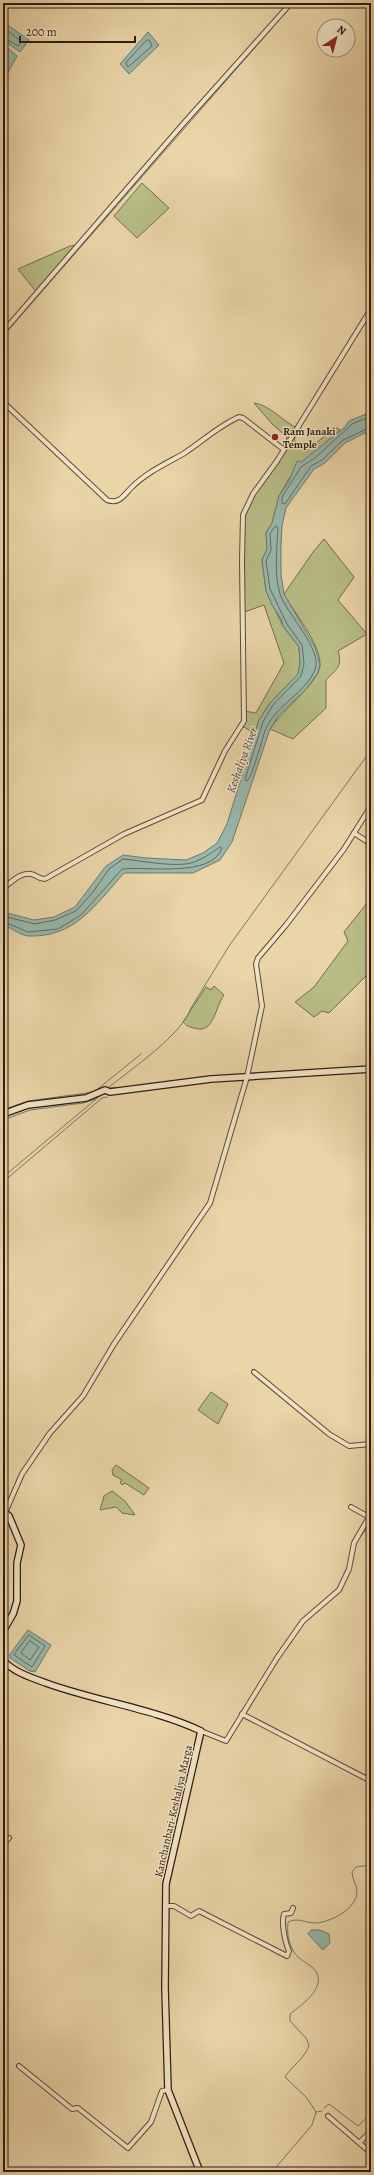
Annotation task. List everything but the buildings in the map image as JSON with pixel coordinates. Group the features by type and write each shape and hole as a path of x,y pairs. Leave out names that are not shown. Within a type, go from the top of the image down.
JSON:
{"street":[{"path":"3,332 183,124 291,3"},
{"path":"3,888 23,874 32,874 39,879 45,879 124,834 202,800 225,751 244,720 242,561 243,514 252,494 277,461 283,449 371,309"},
{"path":"3,402 107,500 112,502 115,502 121,498 134,484 239,417 243,418 283,449"},
{"path":"3,1632 13,1614 17,1601 17,1563 21,1545 8,1516 4,1512 22,1474 50,1433 83,1396 114,1344 210,1203 247,1077 262,1006 256,964 258,958 286,925 354,833 371,806"},
{"path":"354,833 371,844"},
{"path":"3,1114 28,1105 86,1098 105,1090 110,1092 211,1079 371,1069"},
{"path":"254,1372 329,1434 350,1446 371,1444"},
{"path":"201,1732 226,1741 303,1621 339,1590 349,1569 354,1543 369,1518 351,1507"},
{"name":"Kanchanbari-Keshaliya Marga","path":"3,1660 26,1675 68,1691 142,1712 201,1732 166,1884 165,1988 168,2090 200,2172"},
{"path":"242,1714 371,1781"},
{"path":"3,1844 8,1838"},
{"path":"166,1906 174,1906 192,1916 199,1911 287,1956 289,1951 285,1940 282,1918 284,1914 291,1913 293,1908"},
{"path":"19,2066 72,2109 78,2108 128,2148 150,2122 162,2090 168,2090"},
{"path":"328,2116 371,2153"},
{"path":"360,2142 371,2131"}],"green space":[{"path":"142,183 169,208 137,238 114,216"},
{"path":"77,245 37,293 18,269 70,246"},
{"path":"254,403 271,410 288,423 299,429 294,440 306,452 335,427 340,430 312,455 297,465 279,496 272,523 266,533 267,549 262,560 266,591 283,626 299,647 300,664 298,674 270,703 259,720 255,734 244,727 239,729 244,721 244,711 256,713 284,663 264,605 242,613 243,515 253,494 283,449 287,437 273,425"},
{"path":"324,539 354,577 338,600 367,634 338,651 340,660 338,667 326,680 326,708 293,739 270,729 311,683 317,674 320,664 316,647 306,628 284,594 313,552"},
{"path":"371,898 371,971 329,1013 322,1011 314,1017 295,1002 314,987 348,941 344,932"},
{"path":"214,986 224,995 210,1024 201,1029 185,1024 183,1022 206,987 211,990"},
{"path":"211,1392 228,1404 218,1424 198,1410"},
{"path":"116,1465 149,1488 144,1495 125,1483 122,1485 120,1482 122,1480 113,1475 112,1470"},
{"path":"112,1491 125,1501 135,1515 122,1513 116,1507 100,1510 104,1496"}],"water":[{"path":"3,22 29,40 20,52 3,40"},
{"path":"148,32 159,45 129,74 120,64"},
{"path":"3,44 17,56 6,76 3,73"},
{"path":"371,412 371,430 345,443 325,463 314,469 286,508 282,526 281,546 281,574 284,594 315,647 320,665 318,673 306,689 279,715 270,729 232,842 220,860 193,873 124,873 94,907 83,917 72,925 59,931 44,935 28,936 6,926 3,928 3,912 34,920 54,917 75,907 106,866 123,855 186,860 203,853 217,843 227,824 259,720 270,703 298,674 300,664 299,647 283,626 281,619 272,605 266,591 262,560 267,549 266,533 272,523 279,496 289,481 297,461 301,462 345,427 349,421"},
{"path":"28,1630 51,1645 35,1672 30,1671 10,1658 10,1654"},
{"path":"311,1930 320,1930 329,1934 330,1943 323,1950 308,1934"}],"waterway":[{"path":"3,336 273,27"},
{"path":"108,1088 155,1051 167,1040 186,1018 229,946 371,750"},
{"path":"3,1110 28,1101 94,1092 141,1054"},
{"path":"108,1089 115,1087"},
{"path":"3,1177 101,1095"},
{"path":"3,1182 102,1098 107,1097"},
{"path":"3,1120 30,1110 83,1103 96,1099"},
{"path":"351,1567 357,1541 371,1523"},
{"path":"272,2172 312,2125 316,2112 307,2098 285,2077 305,2054 309,2045 306,2038 290,2021 290,2014 313,1994 317,1987 318,1981 317,1974 313,1968 298,1957 290,1945 288,1937 288,1922 295,1920 315,1923 327,1921 341,1914 356,1898 357,1889 352,1872 356,1867 371,1865"},
{"path":"324,2108 329,2104 358,2126 371,2114"},
{"path":"316,2112 322,2111"}],"place":[{"name":"Ram Janaki Temple","path":"275,437"}],"water label":[{"name":"Keshaliya River","path":"242,760"}]}
